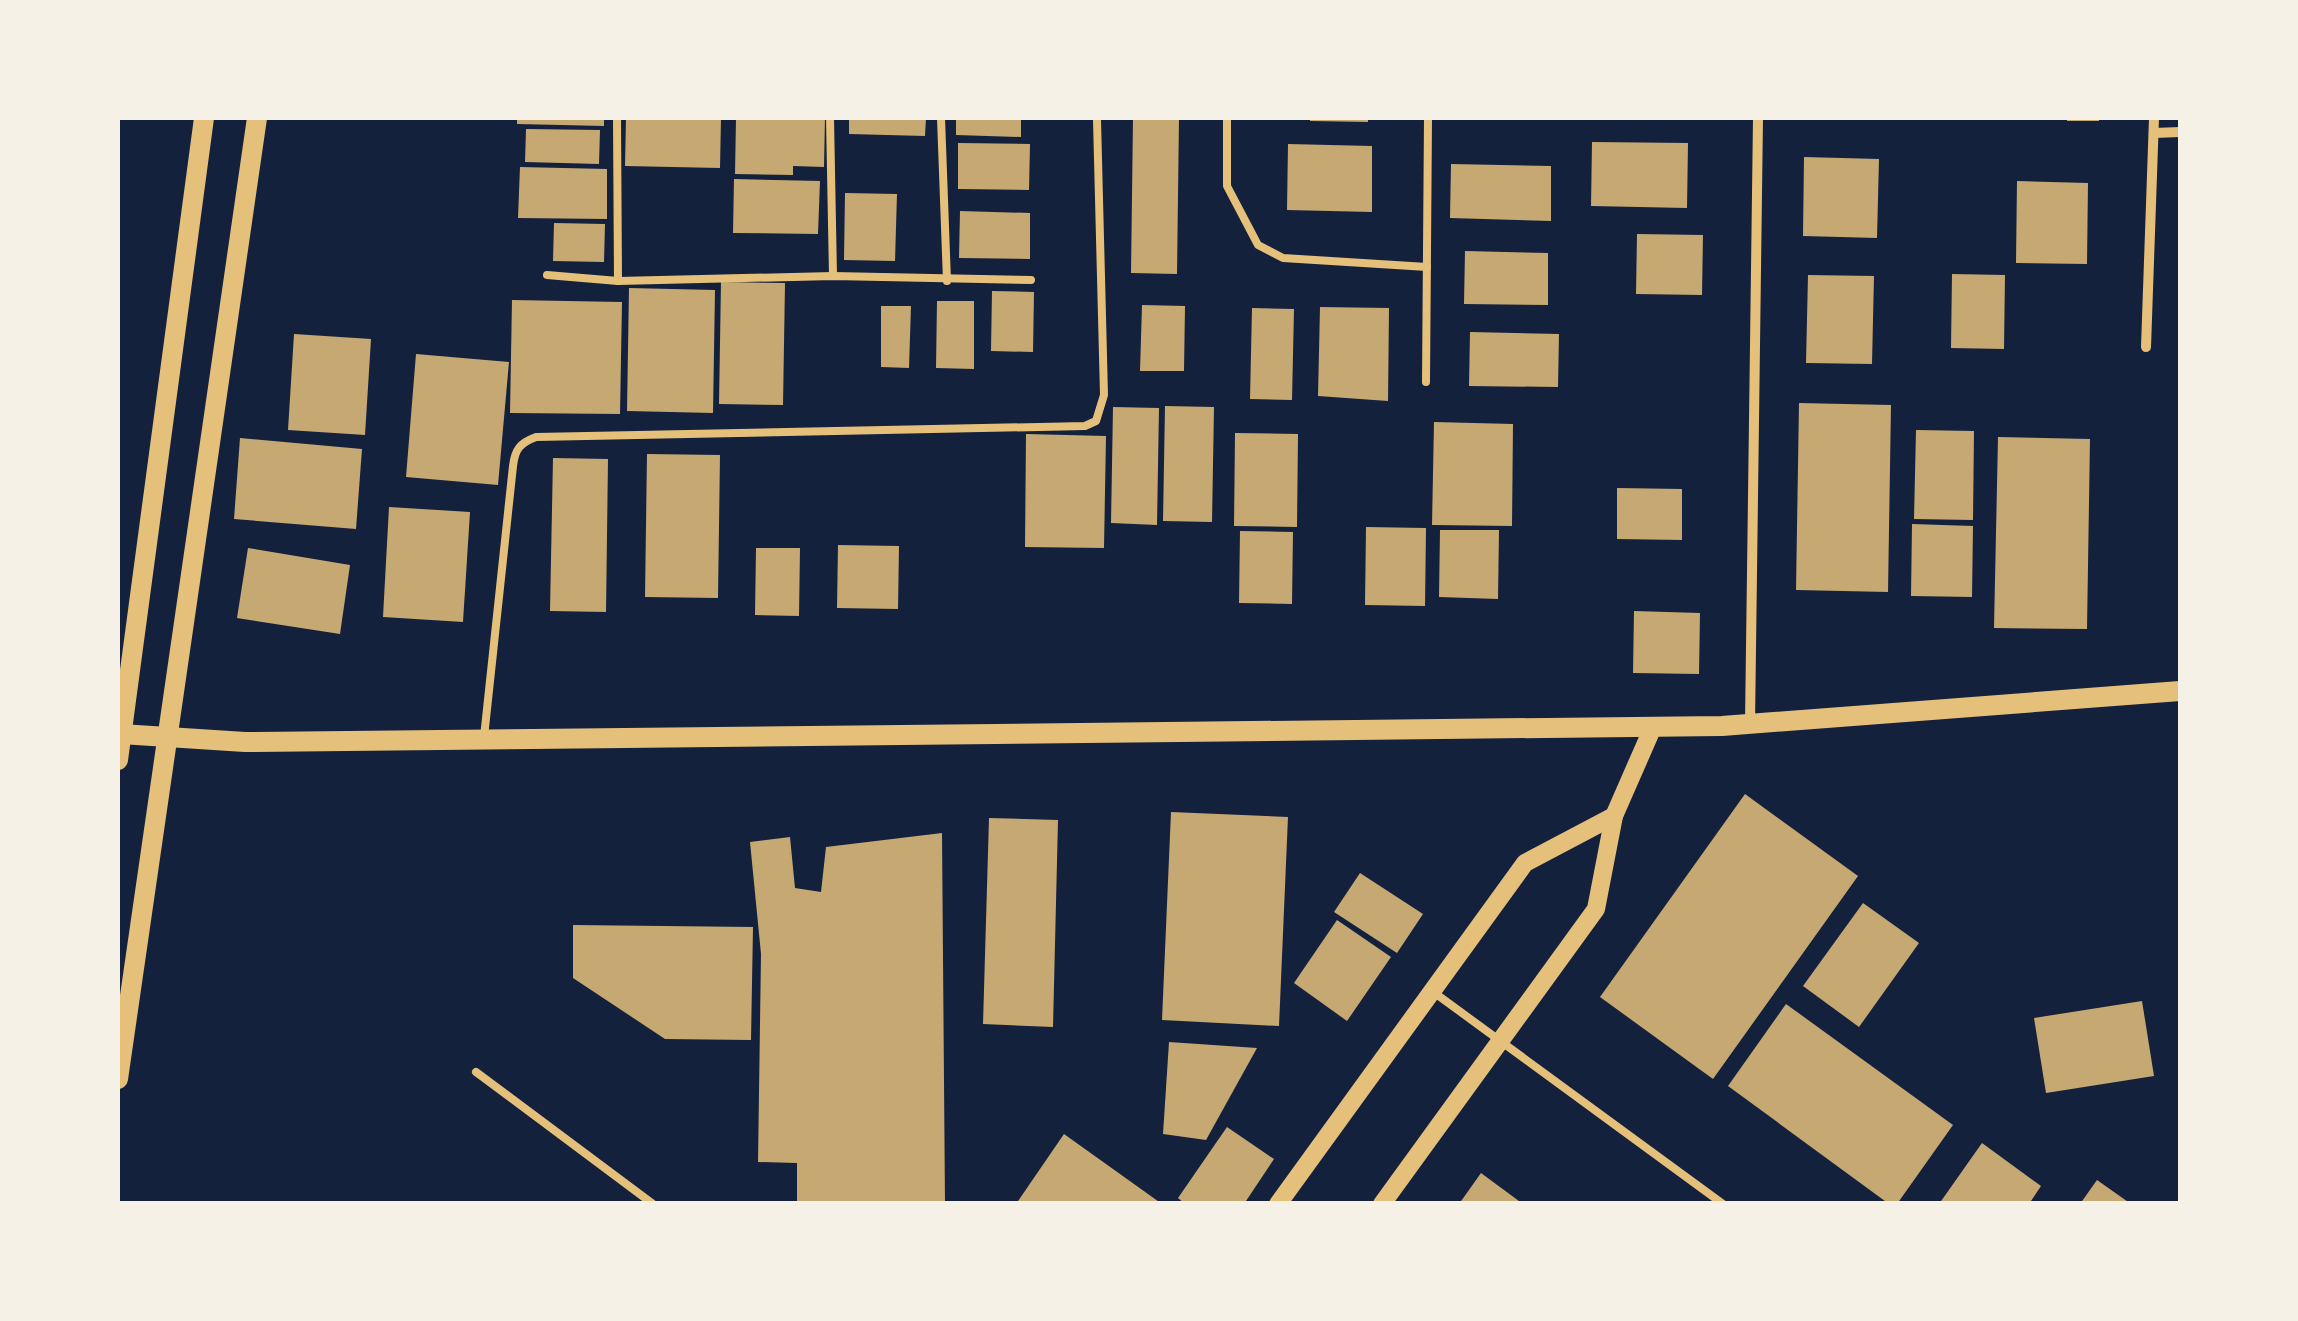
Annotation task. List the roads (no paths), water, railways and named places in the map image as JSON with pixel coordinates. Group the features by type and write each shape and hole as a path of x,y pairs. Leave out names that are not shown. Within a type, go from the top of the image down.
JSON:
{"main road":[{"path":"118,760 204,118"},
{"path":"118,1080 258,118"},
{"path":"119,734 245,742 1750,724 2180,691"}],"street":[{"path":"1750,724 1758,118"},
{"path":"2146,347 2154,118"},
{"path":"2154,133 2180,132"},
{"path":"1382,1204 1596,910 1614,816 1653,726"},
{"path":"1278,1204 1525,863 1614,816"}],"lane":[{"path":"617,118 618,281"},
{"path":"830,118 833,276"},
{"path":"941,118 948,280"},
{"path":"1227,118 1226,186 1258,246 1283,258 1427,267"},
{"path":"1426,382 1428,118"},
{"path":"484,737 515,450 524,441 536,437 1085,426 1096,421 1104,395 1097,120"},
{"path":"548,276 618,281 833,276 1031,280"},
{"path":"1432,991 1723,1204"},
{"path":"476,1072 652,1204"}]}
